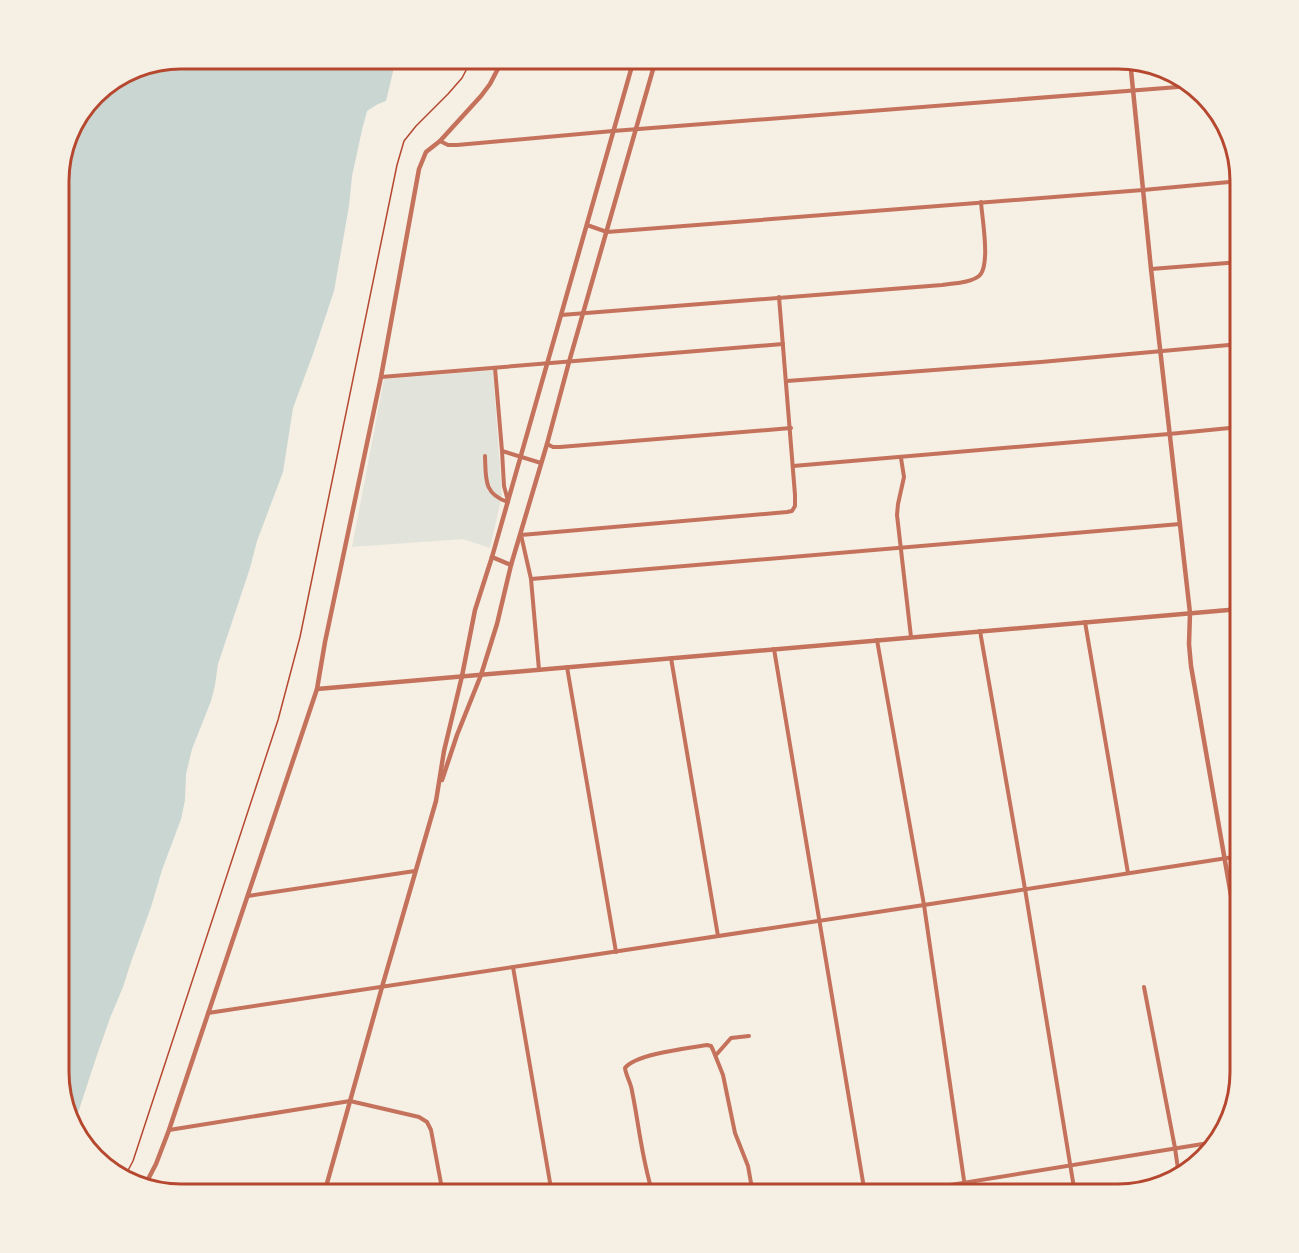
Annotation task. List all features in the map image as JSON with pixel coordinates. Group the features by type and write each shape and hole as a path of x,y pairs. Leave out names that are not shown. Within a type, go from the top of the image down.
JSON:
{"street":[{"path":"148,1179 169,1130 317,689 381,377 416,181 426,152 440,141 481,96 498,69"},
{"path":"438,791 444,751 475,609 508,502 631,69"},
{"path":"327,1184 438,791 481,675 497,624 511,565 653,69"},
{"path":"1131,70 1190,613 1191,666 1230,888"},
{"path":"440,141 457,146 1178,87"},
{"path":"587,225 607,232 1230,182"},
{"path":"561,315 942,285 974,279 982,272 986,256 981,202"},
{"path":"1151,269 1230,263"},
{"path":"521,535 781,513 792,510 795,506 791,428 779,297"},
{"path":"381,377 784,344"},
{"path":"787,381 1230,345"},
{"path":"495,368 504,486 508,502"},
{"path":"547,444 560,447 791,428"},
{"path":"793,466 1230,428"},
{"path":"502,451 541,463"},
{"path":"485,456 490,491 499,499 508,502"},
{"path":"901,458 904,477 897,515 911,638"},
{"path":"531,579 1180,524"},
{"path":"521,535 531,579 539,670"},
{"path":"492,557 511,565"},
{"path":"317,689 1230,610"},
{"path":"1085,622 1128,873"},
{"path":"980,631 1074,1184"},
{"path":"878,640 924,905 964,1183"},
{"path":"774,649 863,1184"},
{"path":"671,658 718,936"},
{"path":"567,667 616,952"},
{"path":"208,1013 1230,857"},
{"path":"248,896 415,871"},
{"path":"513,967 550,1184"},
{"path":"1144,987 1178,1167"},
{"path":"716,1056 731,1038 749,1036"},
{"path":"650,1184 632,1087 625,1068 630,1062 657,1054 707,1045 711,1046 723,1075 735,1133 748,1166 751,1184"},
{"path":"169,1130 350,1101 419,1117 427,1122 435,1145 441,1184"},
{"path":"958,1184 1204,1144"}],"path":[{"path":"128,1171 133,1161 290,681 397,165 404,141 462,78 467,69"}],"shaded area":[{"path":"180,69 394,69 386,101 367,111 352,176 334,291 293,408 283,472 257,541 218,664 211,701 192,749 186,774 185,800 181,819 77,1115 71,1094 69,1072 69,173 77,138 97,107 113,92 138,77 159,71"},
{"path":"493,370 502,495 490,548 463,539 352,547 384,379"}]}
